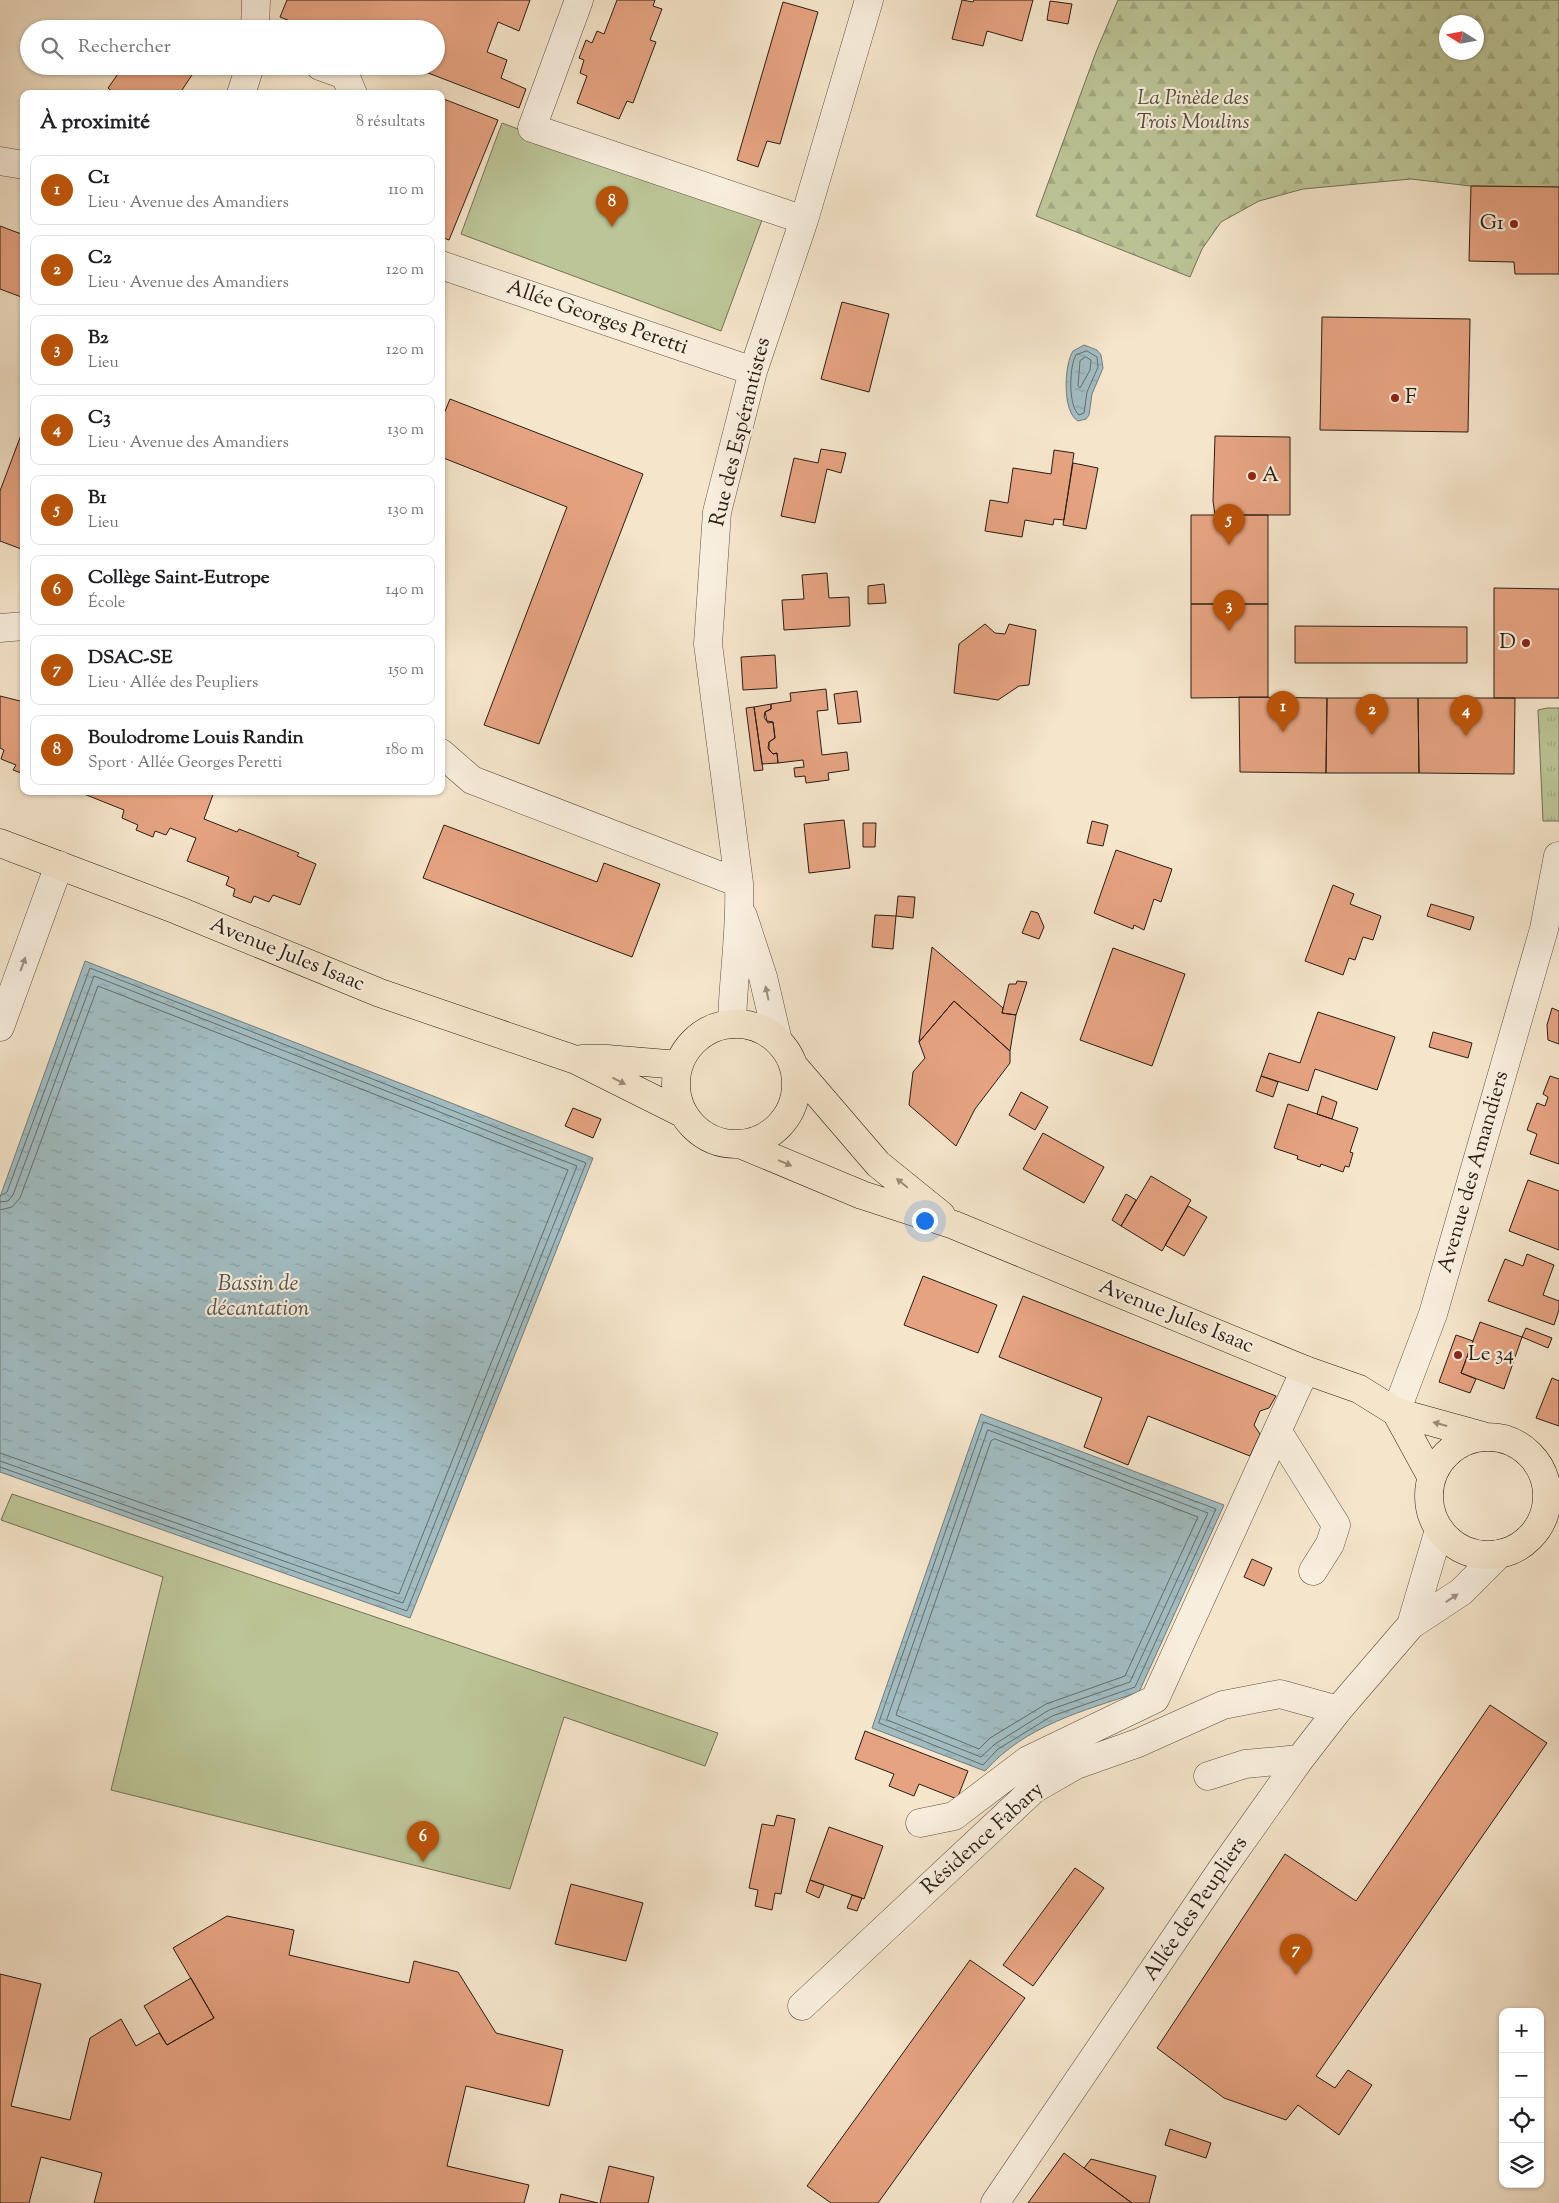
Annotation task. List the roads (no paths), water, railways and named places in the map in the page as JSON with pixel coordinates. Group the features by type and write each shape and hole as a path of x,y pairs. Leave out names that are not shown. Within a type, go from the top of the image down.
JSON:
{"main road":[{"name":"Avenue Jules Isaac","path":"0,843 380,993 576,1060 684,1114"},
{"path":"732,1024 748,1025 764,1031 778,1041 793,1066 795,1080 794,1098 786,1116 774,1130 758,1140 740,1144 723,1143 708,1137 694,1127 684,1114 678,1098 676,1082 679,1065 686,1050 699,1037 714,1028 732,1024"},
{"name":"Avenue Jules Isaac","path":"576,1060 607,1059 679,1065"},
{"name":"Avenue Jules Isaac","path":"793,1066 878,1164 954,1225"},
{"name":"Avenue Jules Isaac","path":"740,1144 862,1195 954,1225 1305,1370 1358,1389 1396,1412 1483,1436"},
{"path":"1396,1412 1431,1476"},
{"path":"1483,1436 1504,1438 1523,1448 1548,1467 1546,1480 1547,1498 1544,1516 1547,1529 1519,1547 1499,1554 1476,1554 1455,1546 1439,1530 1430,1513 1428,1495 1431,1476 1443,1456 1461,1442 1483,1436"}],"street":[{"path":"255,20 256,0"},
{"path":"579,0 532,128 804,220"},
{"name":"Rue des Espérantistes","path":"778,1041 764,977 740,895 708,644 717,512 753,371 804,220 869,0"},
{"path":"242,90 247,75"},
{"path":"345,75 351,90"},
{"path":"0,161 20,164"},
{"name":"Allée Georges Peretti","path":"445,266 753,371"},
{"path":"0,628 20,626"},
{"path":"445,756 472,780 740,895"},
{"name":"Avenue des Amandiers","path":"1396,1412 1433,1314 1544,929 1558,856"},
{"path":"0,1027 59,865"},
{"name":"Rue des Espérantistes","path":"732,1024 733,972 740,895"},
{"path":"920,1823 954,1816 1028,1760 1155,1699 1305,1370"},
{"path":"1278,1432 1336,1525 1330,1544 1313,1571"},
{"name":"Allée des Peupliers","path":"1411,1625 1439,1530"},
{"name":"Allée des Peupliers","path":"995,2203 1300,1759 1338,1710 1411,1625 1461,1592 1499,1554"},
{"name":"Résidence Fabary","path":"802,2006 1034,1789 1076,1765 1138,1743 1223,1705 1280,1694 1338,1710"},
{"path":"1208,1776 1245,1764 1300,1759"}],"water":[{"path":"1084,345 1097,350 1101,355 1103,368 1092,394 1089,415 1086,419 1078,421 1069,408 1066,377 1073,351"},
{"name":"Bassin de décantation","path":"85,961 593,1158 410,1618 0,1472 0,1197"},
{"path":"981,1414 1224,1505 1139,1692 1056,1721 1018,1742 985,1771 872,1728"}],"place":[{"name":"G1","path":"1514,224"},
{"name":"Boulodrome Louis Randin","path":"612,227"},
{"name":"F","path":"1395,398"},
{"name":"A","path":"1252,476"},
{"name":"B1","path":"1229,545"},
{"name":"B2","path":"1229,631"},
{"name":"D","path":"1526,643"},
{"name":"C1","path":"1283,732"},
{"name":"C2","path":"1372,735"},
{"name":"C3","path":"1466,736"},
{"name":"Le 34","path":"1458,1355"},
{"name":"Collège Saint-Eutrope","path":"423,1862"},
{"name":"DSAC-SE","path":"1296,1975"}],"park label":[{"name":"La Pinède des Trois Moulins","path":"1193,111"}]}
